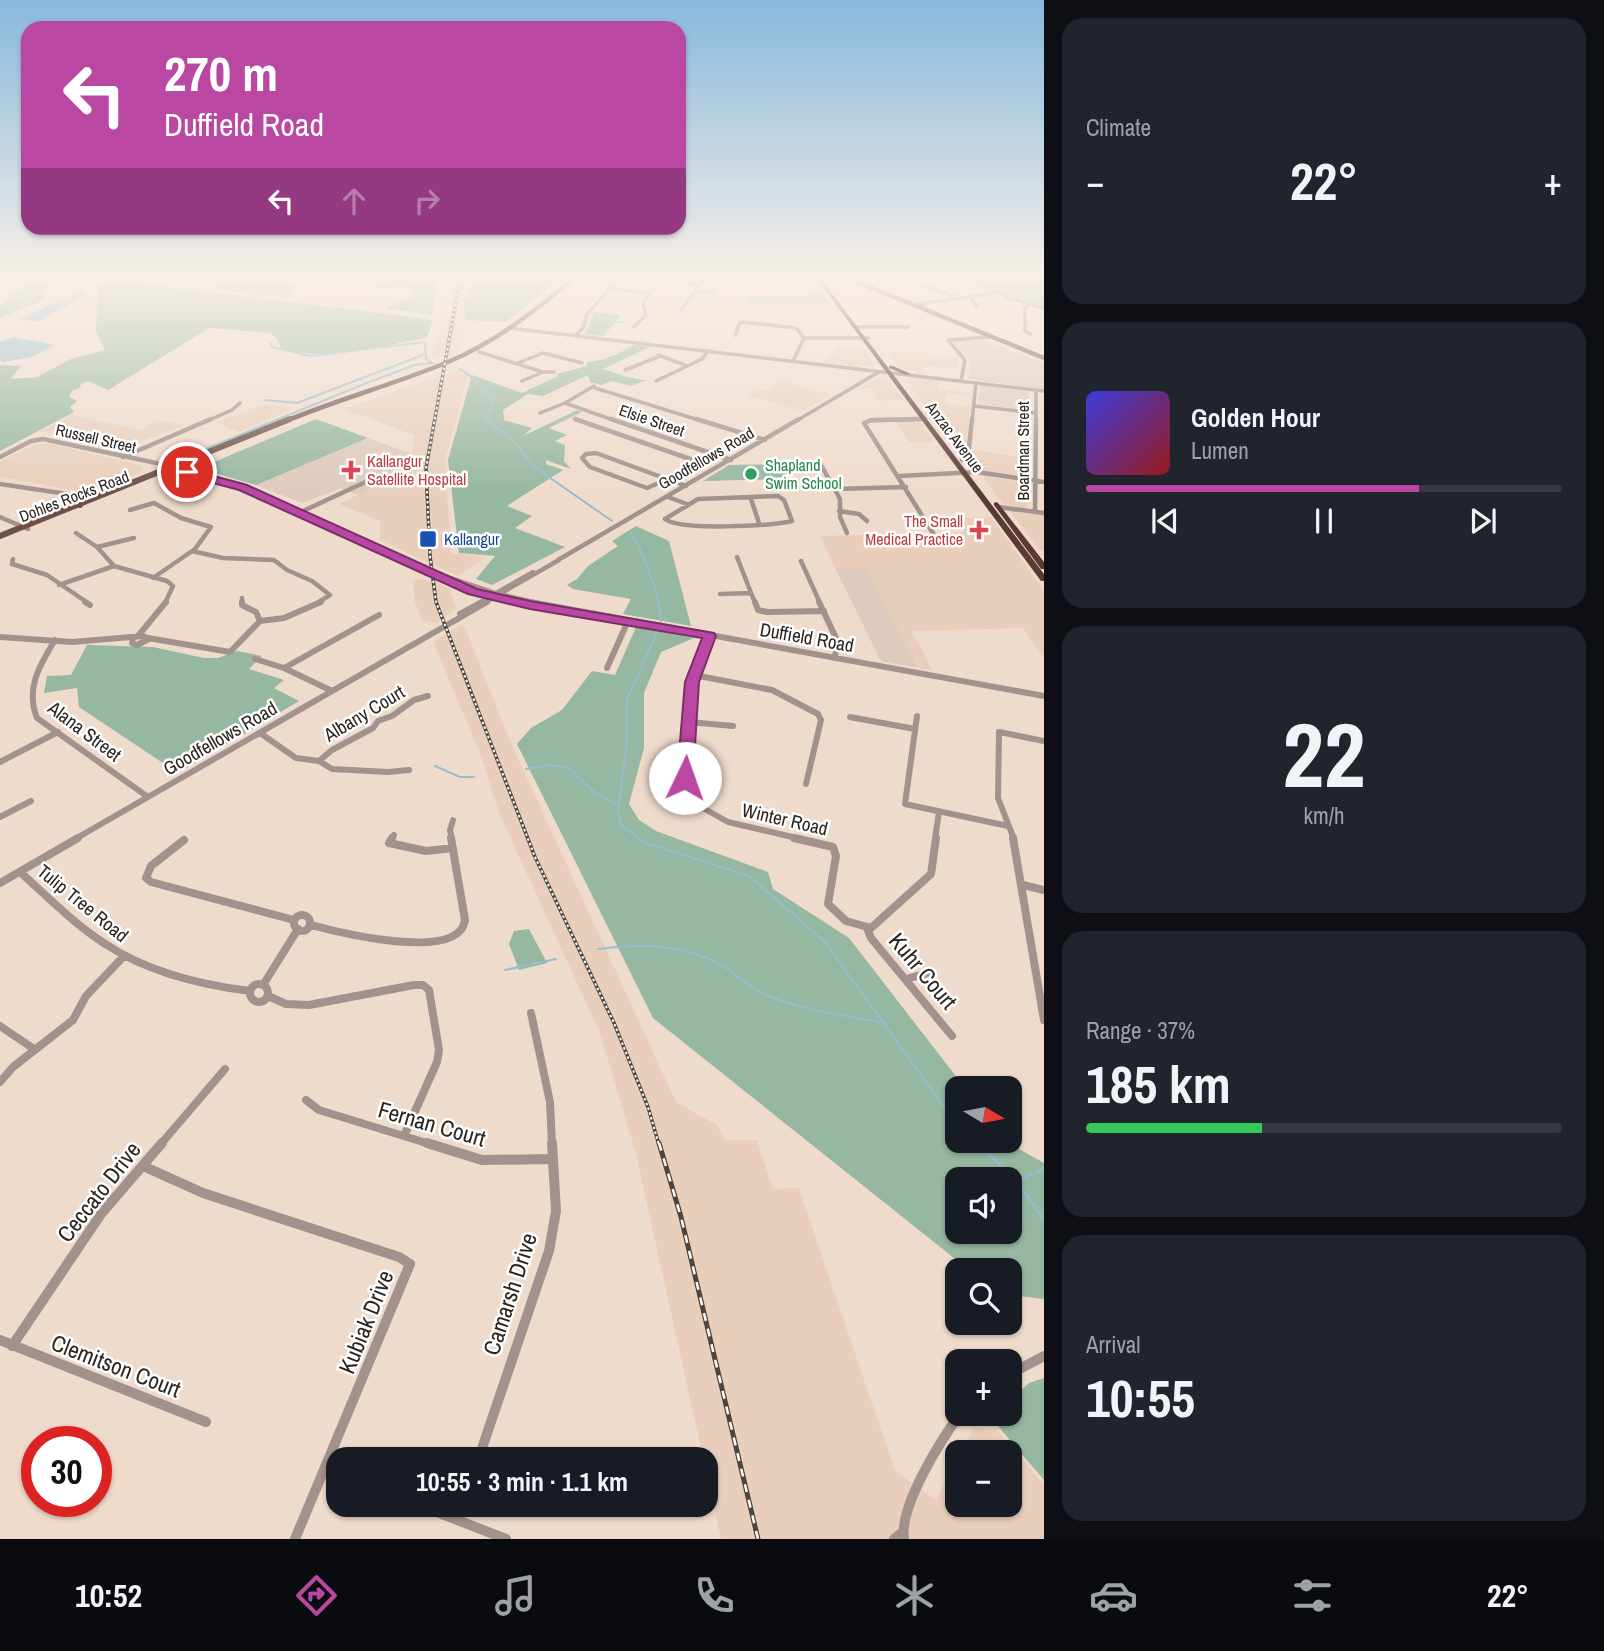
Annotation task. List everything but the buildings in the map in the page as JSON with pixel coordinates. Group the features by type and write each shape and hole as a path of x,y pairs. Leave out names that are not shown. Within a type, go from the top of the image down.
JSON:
{"highway":[{"name":"Anzac Avenue","path":"877,351 962,460 1044,579"},
{"name":"Anzac Avenue","path":"897,373 925,419 1044,567"}],"main road":[{"name":"Dohles Rocks Road","path":"26,528 176,469 315,409 444,364 472,351"},
{"path":"1026,351 1044,358"},
{"name":"Dohles Rocks Road","path":"0,538 300,419 428,375 480,352"},
{"path":"74,495 80,500 80,505"}],"street":[{"path":"656,381 702,359 708,351 897,373"},
{"path":"793,361 798,351"},
{"path":"957,351 965,360 961,381"},
{"path":"480,352 544,372 554,372"},
{"path":"518,363 544,353 582,363"},
{"path":"625,370 658,356 685,365"},
{"path":"865,370 1044,391"},
{"path":"865,370 869,379"},
{"path":"522,381 544,372"},
{"name":"Goodfellows Road","path":"0,883 732,460 879,372"},
{"path":"962,460 968,456 976,383"},
{"path":"540,413 565,404 566,400 594,387 765,440"},
{"name":"Boardman Street","path":"1035,512 1036,390"},
{"path":"123,457 232,410 240,403"},
{"name":"Elsie Street","path":"565,404 732,460"},
{"path":"974,406 1035,413"},
{"path":"575,419 696,461"},
{"path":"925,419 864,422 933,533"},
{"path":"643,441 655,434"},
{"name":"Russell Street","path":"0,457 31,441 41,439 243,485 300,512"},
{"path":"1035,439 1044,440"},
{"path":"668,479 648,488 594,469 582,458 586,453 596,453 668,479 686,486"},
{"path":"821,465 840,500 839,511 847,533"},
{"path":"899,476 969,473 1044,482"},
{"path":"300,512 372,480"},
{"path":"0,484 74,495"},
{"path":"835,489 906,487"},
{"path":"668,497 687,504"},
{"path":"700,498 782,498 793,519 778,524 681,525 666,520 687,504 700,498"},
{"path":"751,499 759,523"},
{"path":"130,510 154,503 181,518 211,527 210,532 192,551 153,578"},
{"path":"998,507 1044,513"},
{"path":"839,511 859,514 867,521"},
{"name":"Duffield Road","path":"300,512 440,576 495,596 1044,696"},
{"path":"0,517 26,528"},
{"path":"76,533 96,547 114,566 169,582 173,589 146,629 134,639"},
{"path":"96,547 134,538"},
{"path":"0,637 55,640 147,639 230,652 260,621 284,618 325,600 330,594 274,560 223,558 192,551"},
{"path":"737,557 756,607 762,611 824,611"},
{"path":"13,559 12,564 47,575 90,605"},
{"path":"800,561 836,640 835,658"},
{"path":"59,585 74,583 114,566"},
{"path":"720,594 751,593"},
{"path":"242,598 242,605 256,612 260,621"},
{"path":"284,668 379,615"},
{"path":"607,668 628,621"},
{"path":"146,629 147,639"},
{"name":"Winter Road","path":"709,636 694,675 689,722 685,778 692,798 708,812 728,822 833,847 836,856 828,906 857,926 867,929"},
{"name":"Alana Street","path":"55,640 30,689 30,705 37,718 148,797"},
{"path":"256,659 284,668 332,691"},
{"path":"694,675 772,690 818,714 821,720 806,783"},
{"name":"Albany Court","path":"319,761 332,750 373,728 378,721 428,696"},
{"path":"850,717 861,716 915,729"},
{"path":"917,716 905,804 1008,826"},
{"path":"689,722 733,726"},
{"path":"1044,741 999,732 996,786 1016,846 1044,1020"},
{"path":"0,762 58,733"},
{"path":"260,733 296,758 319,761 338,770 409,770"},
{"path":"0,817 31,801"},
{"path":"867,929 874,926 931,874 939,811"},
{"path":"294,920 293,925 298,929 311,925 365,940 384,942 408,942 458,933 464,927 465,920 450,830 453,820"},
{"path":"383,852 394,835"},
{"path":"184,840 151,866 146,878 150,883 294,920 306,917 311,919 311,925"},
{"path":"389,843 418,850 453,848"},
{"name":"Tulip Tree Road","path":"20,872 104,944 124,956 164,970 250,991"},
{"path":"1023,885 1044,890"},
{"path":"298,929 263,985 250,991 251,998 256,1001 268,996 286,1004 309,1005 414,985 423,985 429,990 439,1050 437,1062 404,1136"},
{"name":"Kuhr Court","path":"867,929 870,938 952,1036"},
{"path":"0,1082 34,1049 73,1020 86,996 124,956"},
{"path":"1034,957 1044,960"},
{"path":"906,979 928,973"},
{"path":"263,985 269,989 268,996"},
{"name":"Camarsh Drive","path":"482,1447 549,1251 556,1211 550,1102 531,1013"},
{"path":"0,1026 34,1049"},
{"name":"Ceccato Drive","path":"12,1346 101,1214 225,1069"},
{"name":"Fernan Court","path":"306,1100 319,1110 482,1160 553,1159"},
{"name":"Kubiak Drive","path":"143,1166 203,1193 399,1258 410,1264 335,1447"},
{"name":"Clemitson Court","path":"0,1340 206,1422"},
{"path":"1022,1368 1044,1356"},
{"path":"900,1537 918,1482 951,1426"},
{"name":"Kubiak Drive","path":"295,1539 326,1469"},
{"path":"449,1517 506,1539"}],"shaded area":[{"path":"433,351 459,351 441,357 431,357"},
{"path":"836,351 866,351 875,367 824,363 828,355 835,355"},
{"path":"962,351 1011,351 1044,363 1044,389 968,379 970,360"},
{"path":"926,352 931,357 957,358 957,368 924,366 922,374 899,367 886,353"},
{"path":"458,370 468,374 445,460 451,553 485,557 458,576 377,539 380,537 380,521 339,504 373,487 408,484 414,435 344,409"},
{"path":"910,377 939,380 938,389 971,393 971,396 947,393 945,403 970,407 965,452 953,442 905,379"},
{"path":"876,379 888,379 904,400 877,401 873,388 861,388"},
{"path":"782,381 830,395 803,411 747,395 758,389 764,391"},
{"path":"980,385 1029,392 1029,410 978,404"},
{"path":"265,404 294,408 239,432 215,422"},
{"path":"72,415 141,430 157,420 186,425 118,449 40,431"},
{"path":"895,422 920,422 934,442 909,442"},
{"name":"Kallangur Satellite Hospital","path":"368,438 412,454 408,485 373,487 358,495 341,488 302,503 256,485"},
{"path":"47,443 143,466 142,472 90,493 0,477 0,462 33,445"},
{"path":"973,450 1028,458 1027,476 975,469 971,463"},
{"path":"983,477 1026,483 1027,509 1003,504"},
{"path":"1010,511 1044,515 1044,550 1039,550"},
{"path":"991,517 1044,591 1044,658 1023,628 912,631 933,671 918,668 866,568 835,568 820,536 964,532 955,518"},
{"path":"835,568 866,568 918,668 881,661"},
{"path":"413,581 434,581 450,589 456,609 437,623 422,621 415,602"},
{"path":"461,625 465,627 511,743 676,1102 717,1125 725,1140 757,1140 773,1189 799,1188 895,1471 936,1500 945,1482 945,1517 1022,1517 1022,1459 1044,1484 1044,1539 721,1539 716,1517 718,1447 701,1447 636,1154 600,1033 499,813 481,756 433,642"},
{"path":"974,1427 997,1431 1005,1440 967,1440"}],"green space":[{"path":"102,351 172,351 108,390 88,381 80,384 81,387 72,391 69,397 77,401 70,407 74,412 0,451 0,365 21,366 11,379 37,377 71,359"},
{"path":"293,351 351,351 316,354"},
{"path":"623,351 642,351 603,369 630,378 647,380 631,386 612,381 601,385 590,382 588,375 543,396 528,394 503,410 504,420 532,428 523,436 577,410 582,412 549,428 567,435 555,441 565,445 564,461 571,469 546,460 546,464 563,470 507,506 532,516 515,528 565,547 492,585 476,579 495,556 459,553 448,460 472,375 522,393 558,376 557,374 587,366 587,362"},
{"path":"316,419 368,438 256,485 207,471 207,465"},
{"name":"Shapland Swim School","path":"815,464 817,468 796,468 779,479 703,481 729,465"},
{"path":"636,526 669,541 691,626 623,614 631,599 573,589 567,585 577,579 588,566 618,546 612,541"},
{"path":"636,627 694,638 661,652 644,693 644,748 629,804 639,820 656,831 768,872 773,889 849,938 956,1076 945,1076 945,1153 1022,1153 1022,1151 1044,1163 1044,1299 1022,1296 1022,1258 954,1258 653,1018 517,744 531,728 562,710 592,671 615,675"},
{"path":"87,645 153,647 204,658 218,658 237,651 262,656 249,669 284,680 274,688 299,701 178,773 79,707 77,688 44,693 47,676 71,675"},
{"path":"529,929 547,963 519,970 509,944 514,931"},
{"path":"1044,1378 1044,1480 1022,1454 1022,1440 1010,1440 998,1426 1022,1426 1022,1389 1029,1383"}],"water":[{"path":"0,351 43,351 31,357 3,362 0,360"}],"waterway":[{"path":"288,351 310,356 353,351"},
{"path":"426,351 426,359 431,362"},
{"path":"265,400 297,403 423,355"},
{"path":"186,457 369,382 415,365 434,363"},
{"path":"460,369 492,397 492,409 486,415 488,421 515,442 533,466 612,521"},
{"path":"630,532 651,576 659,603 661,623"},
{"path":"619,806 627,739 627,700 658,630"},
{"path":"526,769 550,765 569,768 593,791 619,806"},
{"path":"435,766 460,777 474,777"},
{"path":"619,806 621,825 643,842 749,876 825,942 883,1023"},
{"path":"598,949 645,946 690,952 719,964 769,996 797,1006 883,1023"},
{"path":"505,970 556,959"},
{"path":"883,1023 945,1108"},
{"path":"988,1153 1017,1181 1044,1220"},
{"path":"1037,1172 1044,1168"},
{"path":"1022,1180 1032,1174"}],"railway":[{"path":"447,351 426,468 430,556 436,602 535,857 614,1023 648,1107 659,1145"},
{"path":"659,1143 681,1217 758,1539"}],"place":[{"name":"Kallangur Satellite Hospital","path":"351,470"},
{"name":"Shapland Swim School","path":"751,474"},
{"name":"The Small Medical Practice","path":"979,530"},
{"name":"Kallangur","path":"428,539"}],"route":[{"path":"187,472 243,488 472,592 545,608 709,636 692,682 685,778"}]}
